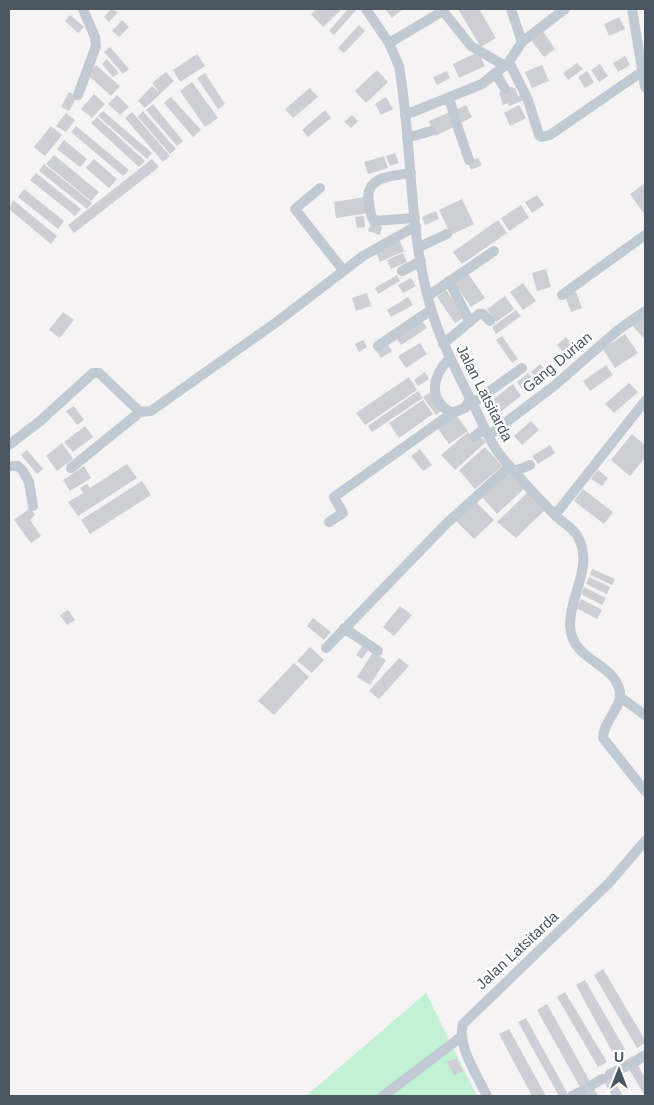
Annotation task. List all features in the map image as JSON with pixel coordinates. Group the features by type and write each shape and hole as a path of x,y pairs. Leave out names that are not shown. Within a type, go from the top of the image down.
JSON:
{"street":[{"path":"78,95 96,46 83,9"},
{"name":"Jalan Latsitarda","path":"366,9 389,43 399,66 415,222 421,261 431,310 443,344 486,432 513,469 555,516 576,533 582,545 582,578 571,619 573,639 582,653 617,681 620,697"},
{"path":"512,9 522,42"},
{"path":"405,115 482,84 507,64 522,42 565,9"},
{"path":"632,9 642,41 645,87"},
{"path":"389,43 443,11 471,46 507,64 528,100 539,136 542,137 550,135 643,71"},
{"path":"496,74 505,89"},
{"path":"449,98 469,160"},
{"path":"407,138 431,130"},
{"path":"411,173 378,179 370,186 367,194 374,221 415,222"},
{"path":"320,188 295,209 344,270"},
{"path":"71,468 140,412 150,411 212,369 374,248 415,222"},
{"path":"419,247 447,234"},
{"path":"562,294 645,235"},
{"path":"428,296 494,251"},
{"path":"402,271 421,261"},
{"path":"449,281 470,322"},
{"path":"378,346 431,310"},
{"name":"Gang Durian","path":"474,437 486,432 554,386 618,330 645,311"},
{"path":"443,344 480,314 490,322"},
{"path":"450,358 438,372 434,386 437,396 452,414"},
{"path":"329,522 344,513 334,497 452,414 464,408 471,401 522,368"},
{"path":"9,445 93,373 99,374 140,412"},
{"path":"555,516 645,402"},
{"path":"326,648 446,524 513,469 530,465"},
{"path":"9,466 18,466 26,475 33,506"},
{"path":"344,628 378,651"},
{"path":"645,715 620,697 606,726 603,738 645,791"},
{"name":"Jalan Latsitarda","path":"461,1037 463,1024 466,1020 609,883 645,841"},
{"path":"385,1096 461,1037 488,1096"},
{"path":"592,1085 645,1055"},
{"path":"572,1096 582,1091"}],"green space":[{"path":"426,993 477,1096 306,1096"}],"building":[{"path":"111,9 118,12 109,22 104,17"},
{"path":"317,9 342,9 323,27 311,14"},
{"path":"348,9 357,9 334,35 329,31"},
{"path":"385,9 403,9 392,18"},
{"path":"458,9 479,9 496,38 481,47"},
{"path":"70,15 84,27 78,33 65,21"},
{"path":"619,17 625,29 609,36 604,24"},
{"path":"122,20 129,27 119,37 112,31"},
{"path":"359,25 365,31 344,53 338,48"},
{"path":"543,31 555,49 544,57 531,40"},
{"path":"110,47 129,69 123,74 104,52"},
{"path":"478,52 485,66 459,78 453,64"},
{"path":"197,54 205,66 180,82 173,70"},
{"path":"625,56 630,65 618,72 613,63"},
{"path":"107,59 119,73 113,77 102,64"},
{"path":"577,63 583,69 568,80 563,73"},
{"path":"600,64 608,76 599,82 591,70"},
{"path":"96,65 120,86 111,96 88,75"},
{"path":"542,65 549,81 532,88 525,72"},
{"path":"377,70 388,82 366,103 355,91"},
{"path":"447,71 450,78 437,85 433,77"},
{"path":"587,71 594,82 585,88 578,77"},
{"path":"166,72 174,81 145,108 138,101 152,86 160,93 152,83"},
{"path":"205,73 225,104 218,109 197,78"},
{"path":"192,82 218,118 205,127 180,91"},
{"path":"511,87 515,88 518,96 523,94 525,100 509,106 508,103 503,105 499,93"},
{"path":"310,88 318,97 293,118 285,109"},
{"path":"69,92 77,97 69,111 61,107"},
{"path":"94,94 105,104 92,118 81,109"},
{"path":"117,95 129,107 120,115 108,104"},
{"path":"171,97 201,130 193,137 164,103"},
{"path":"386,97 393,109 381,115 375,104"},
{"path":"153,104 183,141 177,146 146,110"},
{"path":"466,105 472,117 459,124 453,111"},
{"path":"519,105 526,118 510,126 504,113"},
{"path":"325,110 331,118 308,137 302,130"},
{"path":"103,111 152,153 147,159 98,116"},
{"path":"143,111 176,149 170,154 138,117"},
{"path":"132,112 170,156 163,162 125,118"},
{"path":"450,112 456,126 435,136 429,121"},
{"path":"66,113 75,120 66,132 56,126"},
{"path":"352,115 358,121 351,128 344,122"},
{"path":"97,117 145,161 139,167 91,123"},
{"path":"51,126 62,135 45,156 34,147"},
{"path":"76,126 129,170 123,176 71,132"},
{"path":"64,140 87,159 80,167 57,149"},
{"path":"395,153 399,163 390,166 386,156"},
{"path":"54,155 99,192 91,201 46,164"},
{"path":"384,156 388,168 368,174 364,162"},
{"path":"478,158 482,165 471,170 468,162"},
{"path":"94,159 117,179 109,188 86,168"},
{"path":"152,159 159,167 74,233 68,225"},
{"path":"44,164 92,203 87,209 39,171"},
{"path":"36,173 81,209 75,216 30,180"},
{"path":"645,185 645,215 630,194"},
{"path":"24,189 64,221 58,229 18,197"},
{"path":"537,195 544,205 532,213 525,202"},
{"path":"365,197 368,213 336,218 334,202"},
{"path":"462,199 474,224 451,235 439,210"},
{"path":"13,200 57,236 51,244 9,209"},
{"path":"521,205 529,218 509,231 501,218"},
{"path":"436,211 439,219 425,225 422,217"},
{"path":"364,216 365,227 357,228 355,217"},
{"path":"498,220 507,233 462,264 453,252"},
{"path":"371,223 382,227 380,235 368,231"},
{"path":"399,239 404,251 380,262 375,250"},
{"path":"403,253 407,262 391,269 387,260"},
{"path":"546,269 551,287 537,291 532,273"},
{"path":"466,271 485,298 471,307 453,281"},
{"path":"397,275 400,281 378,294 375,288"},
{"path":"411,278 416,286 403,293 398,285"},
{"path":"523,283 536,301 523,310 510,292"},
{"path":"446,290 465,317 455,323 437,297"},
{"path":"576,292 582,308 571,312 565,296"},
{"path":"367,293 371,306 356,311 352,298"},
{"path":"505,296 514,309 496,322 487,309"},
{"path":"408,297 413,305 391,317 387,310"},
{"path":"516,310 521,316 496,334 492,327"},
{"path":"63,312 74,320 60,338 49,330"},
{"path":"643,315 645,318 645,340 632,325"},
{"path":"421,319 427,328 401,345 395,336"},
{"path":"625,334 638,353 615,368 603,349"},
{"path":"502,336 518,359 512,363 496,340"},
{"path":"566,337 577,349 567,357 557,345"},
{"path":"363,340 367,347 359,352 355,344"},
{"path":"386,342 392,351 381,358 375,349"},
{"path":"420,343 427,354 406,368 398,356"},
{"path":"540,364 549,375 540,383 531,372"},
{"path":"606,365 613,375 590,391 583,381"},
{"path":"425,372 429,379 418,386 414,380"},
{"path":"528,373 536,383 525,393 517,382"},
{"path":"409,377 417,390 365,425 356,413"},
{"path":"629,383 638,392 614,413 605,404"},
{"path":"513,384 521,396 500,412 491,401"},
{"path":"418,391 423,398 372,432 368,426"},
{"path":"432,391 444,409 436,415 423,397"},
{"path":"423,400 433,414 399,438 389,423"},
{"path":"74,406 84,420 77,425 66,411"},
{"path":"456,415 468,431 449,444 438,429"},
{"path":"531,421 539,430 522,445 514,436"},
{"path":"85,426 93,437 73,452 64,442"},
{"path":"468,432 475,440 479,436 486,442 455,470 441,455"},
{"path":"632,434 645,445 645,458 630,476 611,460"},
{"path":"62,443 73,459 57,471 46,456"},
{"path":"550,445 555,453 538,464 532,456"},
{"path":"485,447 502,466 475,489 459,470"},
{"path":"420,449 432,465 423,471 411,456"},
{"path":"27,450 43,469 37,474 21,455"},
{"path":"127,464 137,478 78,516 68,502 83,493 80,488 87,484 90,488"},
{"path":"84,466 91,478 70,491 63,480"},
{"path":"511,469 527,486 497,514 481,496"},
{"path":"598,470 608,478 602,486 591,479"},
{"path":"142,481 151,495 90,534 81,520"},
{"path":"583,489 613,512 604,524 574,501"},
{"path":"529,491 546,509 516,538 497,522"},
{"path":"475,501 494,520 474,539 455,520"},
{"path":"30,508 35,515 30,520 41,536 31,543 14,520"},
{"path":"592,569 615,579 612,585 590,575"},
{"path":"589,577 610,587 607,594 586,584"},
{"path":"584,587 606,598 602,605 581,594"},
{"path":"581,599 602,610 597,619 576,608"},
{"path":"400,606 412,615 394,636 383,627"},
{"path":"68,610 75,620 67,625 60,615"},
{"path":"313,618 331,632 324,640 307,626"},
{"path":"363,645 369,649 362,659 356,655"},
{"path":"310,647 324,660 312,673 297,661"},
{"path":"373,652 386,660 370,685 357,677"},
{"path":"399,658 409,666 379,699 369,691"},
{"path":"294,663 309,677 274,715 258,701"},
{"path":"603,969 645,1040 645,1043 637,1048 594,975"},
{"path":"585,980 626,1051 615,1057 576,985"},
{"path":"565,992 607,1062 598,1067 557,997"},
{"path":"547,1004 598,1096 585,1096 537,1010"},
{"path":"526,1018 569,1096 559,1096 518,1022"},
{"path":"509,1029 546,1096 532,1096 499,1034"},
{"path":"633,1056 645,1078 645,1096 624,1061"},
{"path":"456,1058 463,1071 454,1076 447,1062"},
{"path":"609,1071 623,1096 612,1096 601,1076"}]}
